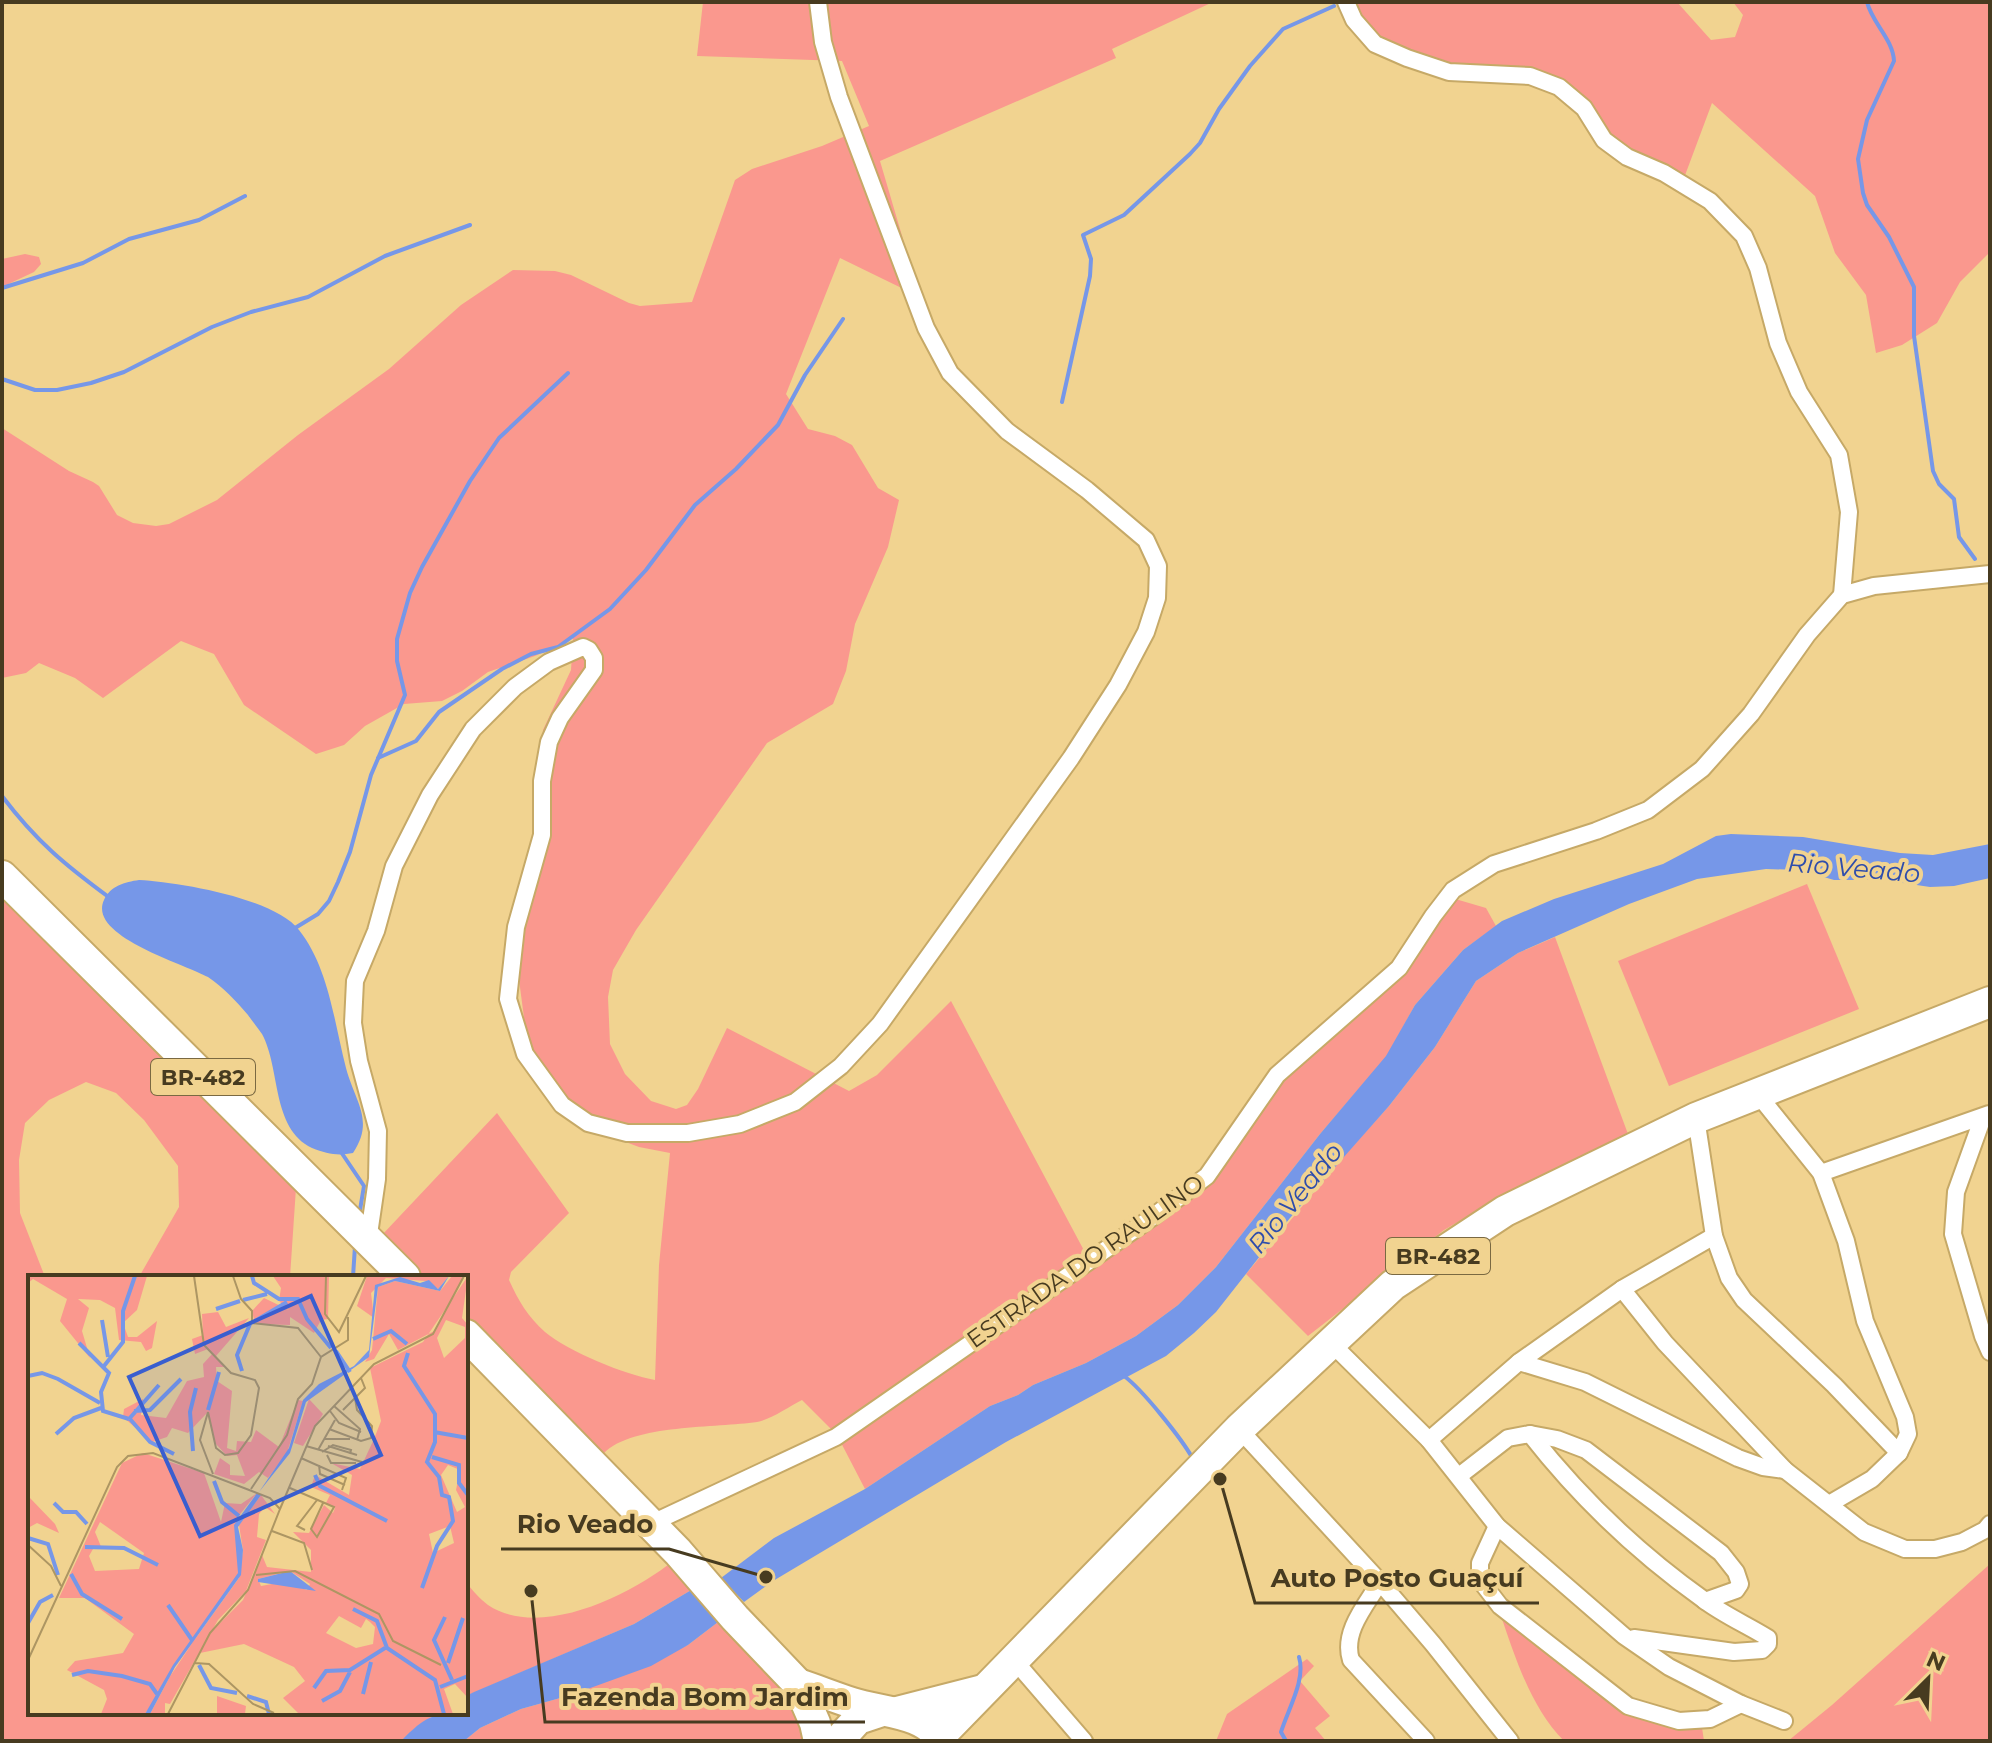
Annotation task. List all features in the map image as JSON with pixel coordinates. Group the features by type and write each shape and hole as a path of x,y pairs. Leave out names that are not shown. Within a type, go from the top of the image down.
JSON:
{"highway":[{"name":"BR-482","path":"2,876 403,1275"},
{"name":"BR-482","path":"798,1684 918,1720 946,1740 979,1709 998,1676 1239,1429 1393,1285 1505,1211 1696,1118 1990,1002"},
{"name":"BR-482","path":"468,1337 678,1552 798,1684 819,1741"},
{"path":"838,1741 858,1719 890,1712 998,1676"}],"street":[{"path":"368,1242 377,1179 378,1131 359,1061 353,1023 355,981 376,931 394,866 430,795 473,729 515,687 549,662 583,647 594,658 594,670 560,718 549,742 542,781 542,835 516,927 508,999 525,1054 562,1105 588,1123 627,1133 688,1133 740,1124 795,1102 841,1066 880,1024 1071,758 1118,685 1146,632 1157,598 1158,566 1146,540 1087,490 1007,431 950,373 932,339 839,97 823,42 818,2"},
{"path":"1346,2 1354,20 1375,44 1407,58 1449,72 1530,76 1559,87 1584,108 1604,140 1627,157 1664,173 1710,201 1744,236 1758,268 1778,343 1794,380 1839,455 1849,512 1842,595 1874,586 1990,574"},
{"name":"ESTRADA DO RAULINO","path":"650,1524 836,1437 1207,1176 1277,1075 1399,968 1453,890 1494,864 1596,831 1648,810 1702,769 1751,714 1807,635 1842,595"},
{"path":"1756,1092 1821,1173 1846,1241 1865,1321 1905,1417 1908,1434 1899,1453 1872,1479 1831,1503"},
{"path":"1821,1173 1986,1115"},
{"path":"1986,1115 1956,1192 1953,1234 1990,1352"},
{"path":"1696,1118 1714,1236 1729,1278 1744,1300 1834,1385 1899,1453"},
{"path":"1429,1440 1519,1362 1622,1289 1714,1236"},
{"path":"1622,1289 1665,1343 1785,1470 1831,1503 1864,1532 1905,1549 1935,1549 1962,1542 1990,1524"},
{"path":"1330,1342 1429,1440 1497,1526 1624,1636 1669,1667 1741,1704 1784,1721"},
{"path":"1519,1362 1585,1382 1738,1458 1763,1467 1785,1470"},
{"path":"1239,1429 1380,1582 1510,1741"},
{"path":"1459,1476 1508,1438 1530,1434 1557,1439 1586,1450 1721,1553 1736,1572 1740,1584 1736,1590 1705,1601"},
{"path":"1530,1434 1565,1479 1606,1522 1705,1601 1768,1638 1768,1644 1762,1650 1734,1652 1624,1636"},
{"path":"1497,1526 1480,1563 1480,1580 1500,1606 1628,1706 1679,1721 1710,1719 1741,1704"},
{"path":"1380,1582 1349,1635 1347,1648 1351,1660 1426,1741"},
{"path":"998,1676 1084,1741"}],"shaded area":[{"path":"703,2 1213,2 1112,49 1116,58 880,161 920,297 840,258 786,394 808,429 835,436 852,445 878,488 899,500 888,547 855,624 846,671 833,704 767,743 636,930 613,970 608,997 610,1044 625,1074 651,1101 676,1109 687,1105 727,1028 849,1091 877,1075 951,1001 1088,1258 1193,1190 1293,1066 1362,1002 1452,898 1486,908 1496,926 1463,950 1415,1005 1387,1056 1320,1134 1216,1267 1178,1305 1136,1336 1086,1363 990,1406 865,1489 837,1435 802,1400 757,1422 655,1432 617,1444 604,1453 468,1319 468,1275 423,1275 382,1235 497,1113 569,1213 511,1272 509,1280 520,1301 539,1326 567,1347 613,1368 655,1380 659,1265 670,1153 639,1147 607,1135 536,1073 525,1025 516,957 541,795 543,730 571,670 573,638 535,656 488,672 442,701 404,704 365,726 344,745 316,754 244,705 214,654 181,641 103,698 75,678 39,663 26,673 2,678 2,428 69,471 99,486 117,515 133,523 169,524 217,500 298,435 389,369 461,305 513,270 555,271 571,275 640,306 692,302 735,180 752,169 822,146 869,126 842,61 697,56"},
{"path":"1342,2 1677,2 1711,40 1735,37 1743,15 1733,2 1990,2 1990,254 1960,282 1937,323 1902,345 1876,353 1866,295 1835,253 1815,196 1712,103 1684,178 1613,150 1594,113 1522,71 1449,63 1401,50 1367,28"},
{"path":"25,254 39,257 41,264 34,272 2,287 2,259"},
{"path":"1807,884 1859,1009 1669,1086 1618,961"},
{"path":"2,899 296,1188 290,1275 140,1275 179,1207 178,1166 144,1120 116,1093 86,1082 49,1100 25,1123 19,1160 20,1213 44,1275 28,1275 28,1715 435,1715 401,1741 2,1741"},
{"path":"1555,937 1628,1134 1525,1183 1444,1230 1308,1336 1246,1274 1389,1106 1435,1047 1476,981 1518,953"},
{"path":"673,1561 698,1586 634,1624 468,1695 468,1584 488,1605 509,1615 533,1618 584,1609 610,1599"},
{"path":"1990,1564 1990,1741 1788,1741 1832,1705"},
{"path":"1500,1613 1607,1692 1653,1707 1700,1714 1704,1741 1564,1741 1533,1698"},
{"path":"726,1616 775,1666 808,1741 464,1741 480,1728 521,1709 571,1695 688,1645"},
{"path":"1307,1659 1314,1666 1300,1681 1330,1716 1315,1728 1326,1741 1216,1741 1227,1714"}],"water":[{"path":"1716,836 1803,837 1900,853 1933,855 1990,844 1990,878 1954,886 1930,887 1883,880 1834,880 1800,870 1766,869 1697,879 1629,904 1518,953 1476,981 1435,1047 1389,1106 1290,1218 1216,1312 1166,1356 1006,1442 773,1581 744,1602 721,1578 774,1538 865,1489 990,1406 1086,1363 1136,1336 1178,1305 1216,1267 1320,1134 1386,1056 1415,1005 1463,950 1502,921 1554,899 1663,864"},
{"path":"139,880 200,888 248,901 287,919 299,930 324,978 346,1068 361,1111 362,1131 353,1153 323,1152 299,1139 283,1112 262,1034 224,990 208,977 123,937 110,925 103,913 107,895 118,886"},
{"path":"698,1586 726,1616 688,1645 651,1666 571,1695 521,1709 480,1728 464,1741 401,1741 430,1718 468,1715 468,1695 634,1624"}],"waterway":[{"path":"1525,2 1553,2"},
{"path":"1867,2 1890,45 1894,61 1867,120 1858,159 1863,193 1914,287 1914,336 1933,471 1939,484 1954,499 1959,537 1975,559"},
{"path":"1062,402 1090,276 1091,259 1083,235 1124,215 1190,154 1250,66 1283,29 1334,6"},
{"path":"2,288 83,263 129,239 199,220 245,196"},
{"path":"2,379 35,390 57,390 91,383 124,372 212,327 251,312 308,297 385,256 470,225"},
{"path":"378,758 416,741 439,712 502,669 531,654 558,647 610,609 646,570 695,505 736,469 778,425 805,375 843,319"},
{"path":"295,928 318,914 329,901 350,852 371,775 405,695 397,661 397,639 410,593 422,567 470,481 499,438 568,373"},
{"path":"2,796 52,852 110,898"},
{"path":"341,1152 364,1186 359,1216"},
{"path":"353,1275 355,1246"},
{"path":"1124,1376 1161,1415 1193,1459"},
{"path":"1286,1741 1281,1732 1298,1685 1299,1657"}],"place":[{"name":"Auto Posto Guaçuí","path":"1220,1479"},
{"name":"Rio Veado","path":"766,1577"},
{"name":"Fazenda Bom Jardim","path":"531,1591"}]}
